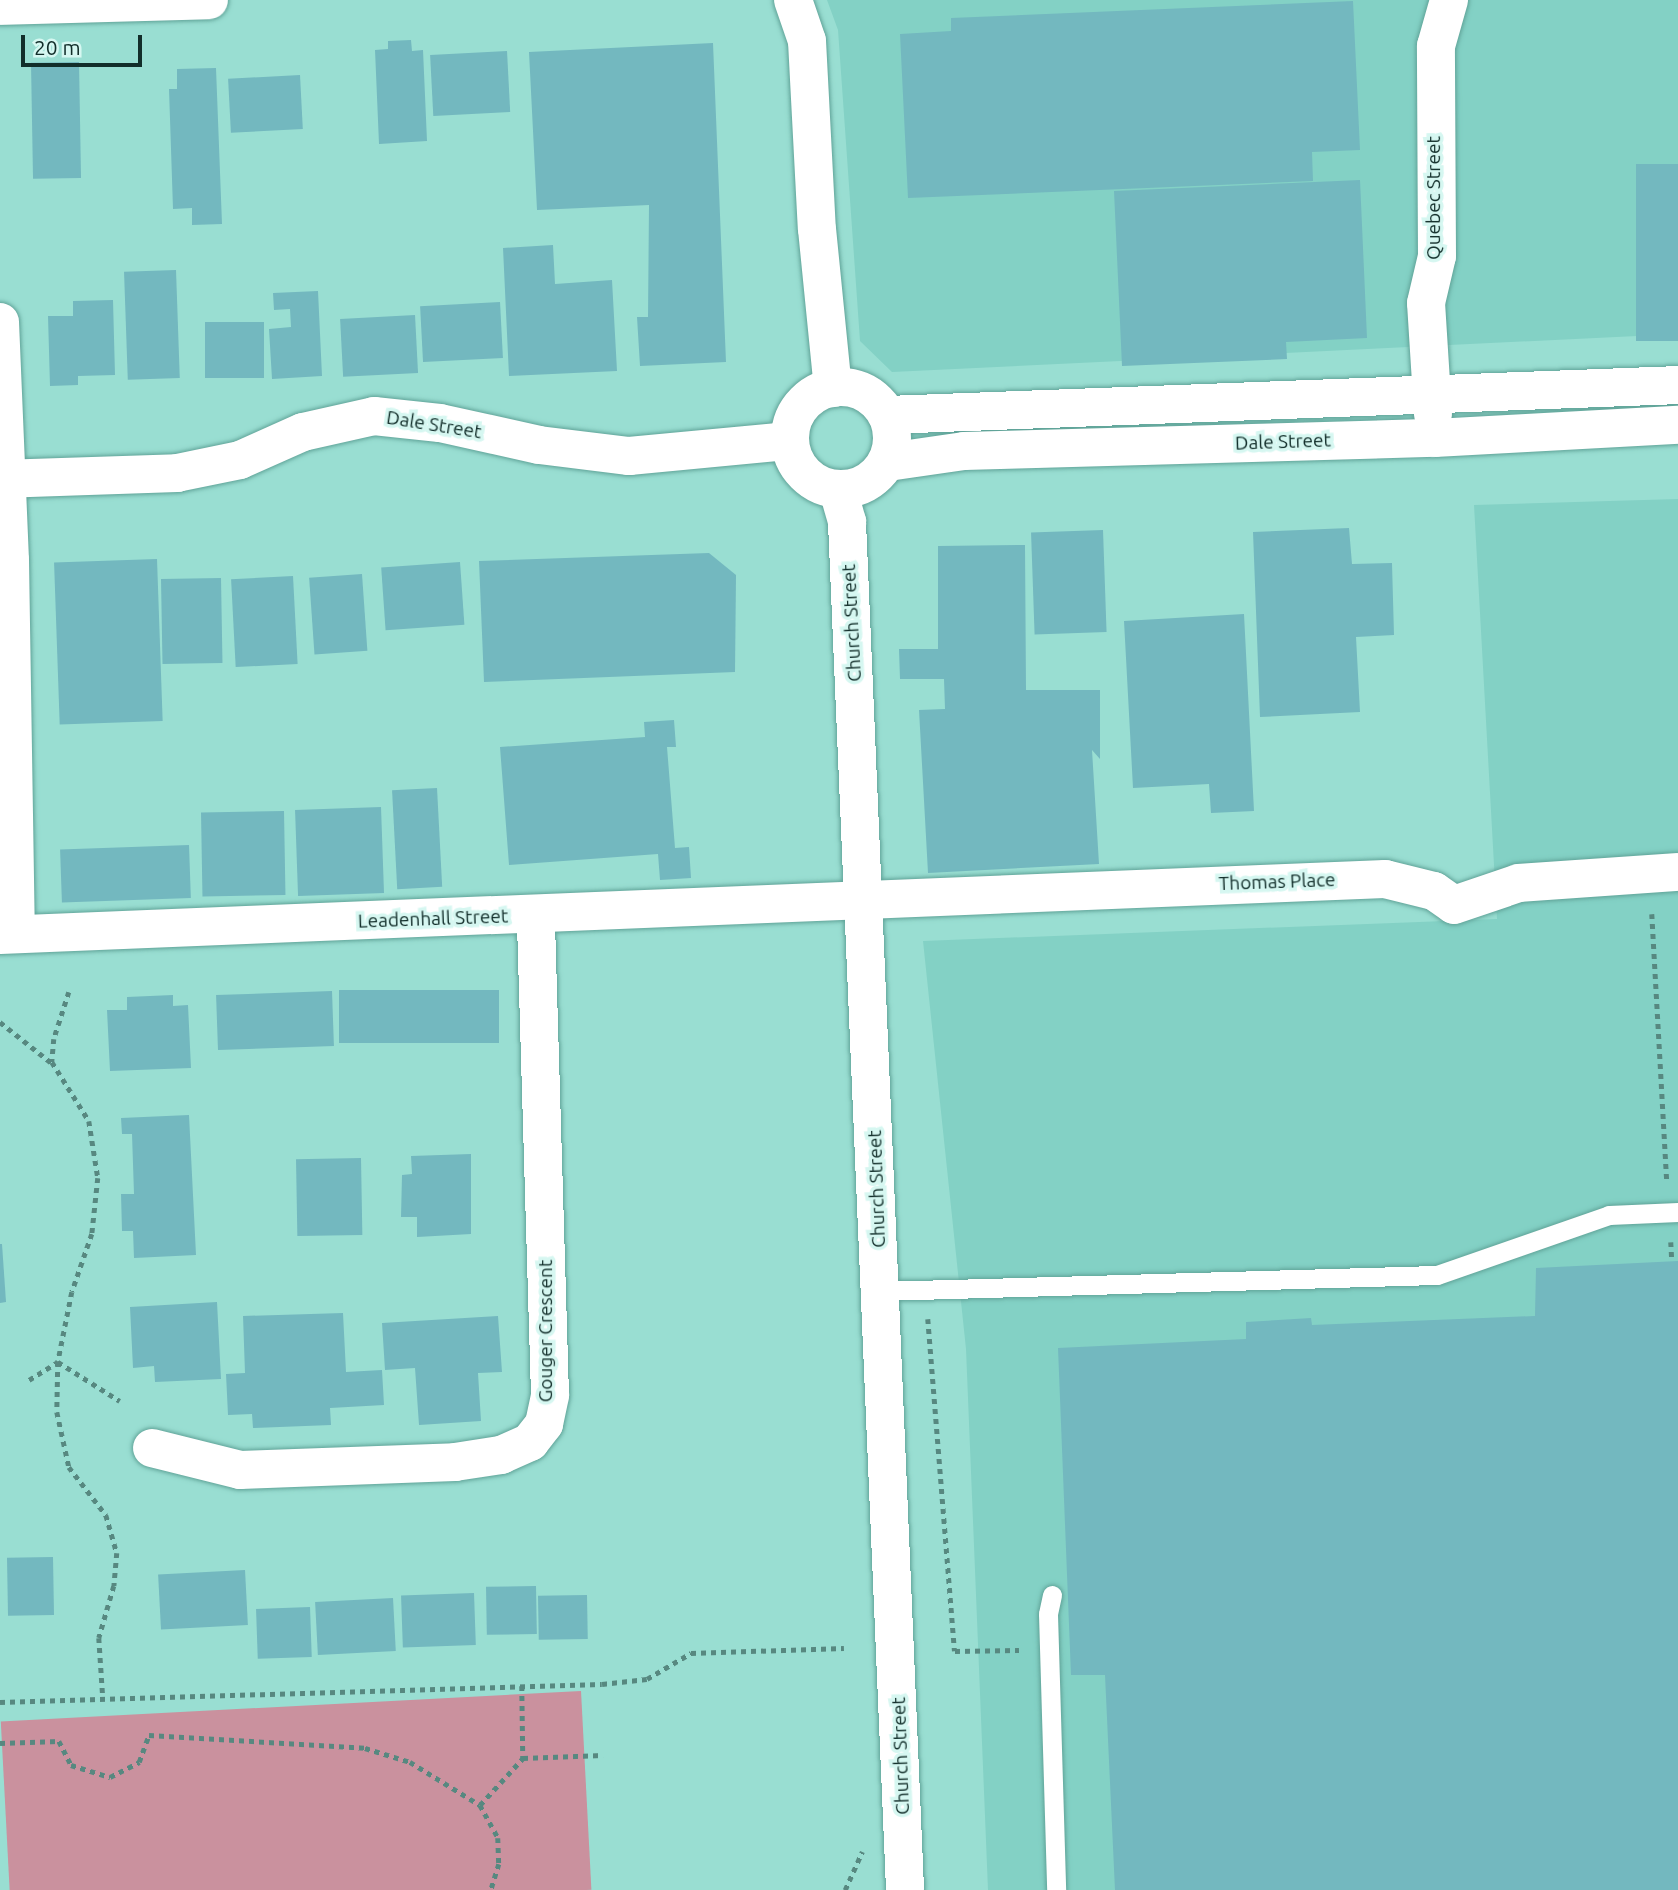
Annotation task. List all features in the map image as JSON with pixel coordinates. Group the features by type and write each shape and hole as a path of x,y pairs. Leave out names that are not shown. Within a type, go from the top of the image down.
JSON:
{"street":[{"path":"0,6 209,0"},
{"path":"793,0 807,41 820,265 833,388"},
{"name":"Quebec Street","path":"1435,438 1426,303 1437,256 1436,46 1449,0"},
{"path":"0,322 8,934"},
{"path":"888,415 1431,391 1678,385"},
{"path":"833,388 865,392 888,415 893,446 888,462 867,483 838,490 823,487 805,474 792,456 789,441 802,406 819,392 833,388"},
{"name":"Dale Street","path":"4,479 177,472 240,460 303,432 374,416 440,423 539,445 629,456 789,441"},
{"name":"Dale Street","path":"888,462 964,451 1435,438 1678,425"},
{"name":"Church Street","path":"838,490 847,522 905,1890"},
{"name":"Thomas Place","path":"865,902 1385,879 1434,891 1454,905 1519,883 1678,872"},
{"name":"Leadenhall Street","path":"8,934 865,902"},
{"name":"Gouger Crescent","path":"152,1448 240,1469 455,1462 501,1455 530,1442 544,1424 550,1395 536,915"}],"lane":[{"path":"881,1292 1437,1275 1609,1215 1673,1212"},
{"path":"1052,1595 1048,1614 1056,1890"}],"path":[{"path":"1623,875 1625,913 1652,913 1673,1212 1672,1261"},
{"path":"54,1065 54,1038 69,992"},
{"path":"0,1022 54,1065 89,1121 98,1178 92,1234 72,1292 58,1362 57,1412 69,1467 106,1515 117,1553 114,1586 99,1638 103,1698"},
{"path":"926,1291 955,1651 1023,1650"},
{"path":"29,1380 58,1362"},
{"path":"58,1362 120,1401"},
{"path":"0,1702 522,1686 648,1679 691,1653 844,1648"},
{"path":"480,1805 523,1758 522,1686"},
{"path":"0,1743 59,1741 71,1765 110,1777 139,1762 149,1735 365,1748 410,1762 480,1805 498,1838 499,1864 491,1890"},
{"path":"523,1758 603,1755"},
{"path":"845,1890 852,1873"}],"shaded area":[{"path":"827,0 1678,0 1678,334 892,372 860,341 838,30"},
{"path":"1678,499 1678,1890 988,1890 966,1349 923,941 1497,919 1474,505"},
{"path":"581,1691 591,1890 10,1890 1,1721"}],"building":[{"path":"1353,1 1360,150 1312,152 1313,181 908,198 900,34 951,31 951,18"},
{"path":"411,40 412,51 423,50 427,141 379,144 375,50 388,49 388,41"},
{"path":"713,43 726,362 640,366 637,317 648,317 649,205 537,210 529,52"},
{"path":"507,51 510,112 433,116 430,55"},
{"path":"79,62 81,178 33,179 31,63"},
{"path":"216,68 222,224 192,225 192,208 173,209 169,89 177,89 177,69"},
{"path":"300,75 303,129 231,133 228,79"},
{"path":"1636,164 1678,164 1678,341 1636,341"},
{"path":"1360,180 1367,338 1286,342 1287,359 1122,366 1114,191"},
{"path":"553,245 555,284 612,280 617,371 509,376 503,248"},
{"path":"176,270 180,378 128,380 124,272"},
{"path":"318,291 322,376 272,379 269,329 291,327 290,309 274,310 273,293"},
{"path":"113,300 115,375 78,376 78,385 50,386 48,316 73,316 73,301"},
{"path":"500,302 503,358 423,362 420,306"},
{"path":"415,315 418,373 343,377 340,319"},
{"path":"205,322 264,322 264,378 205,378"},
{"path":"1349,528 1352,564 1392,563 1394,635 1356,637 1360,712 1260,717 1253,532"},
{"path":"1103,530 1107,632 1035,634 1031,533"},
{"path":"1025,545 1026,690 1100,690 1100,759 1092,750 1099,864 928,873 919,710 945,709 944,679 900,679 899,649 938,649 938,546"},
{"path":"709,553 736,575 735,672 484,682 479,561"},
{"path":"157,559 163,721 60,724 54,563"},
{"path":"460,562 464,625 386,630 381,568"},
{"path":"362,574 367,651 315,655 309,578"},
{"path":"293,576 298,664 236,667 231,579"},
{"path":"221,578 222,663 162,664 161,579"},
{"path":"1244,614 1254,811 1211,813 1209,784 1133,788 1124,621"},
{"path":"674,720 676,747 667,747 675,848 689,847 691,878 660,880 658,854 509,865 500,747 645,737 644,722"},
{"path":"437,788 442,887 397,889 392,790"},
{"path":"381,807 384,893 298,896 295,810"},
{"path":"284,811 285,895 202,896 201,812"},
{"path":"189,845 191,898 62,902 60,850"},
{"path":"339,990 499,990 499,1043 339,1043"},
{"path":"332,991 334,1046 218,1050 216,995"},
{"path":"173,995 173,1006 188,1005 191,1068 110,1071 107,1010 127,1010 127,997"},
{"path":"189,1115 196,1255 134,1258 133,1231 122,1231 121,1194 134,1194 132,1134 122,1134 121,1118"},
{"path":"471,1154 471,1234 417,1237 417,1217 401,1217 402,1175 412,1174 411,1156"},
{"path":"361,1158 362,1235 297,1236 296,1159"},
{"path":"0,1244 6,1302 0,1303"},
{"path":"1678,1261 1678,1890 1115,1890 1105,1675 1071,1675 1058,1348 1246,1339 1246,1322 1311,1318 1312,1325 1535,1316 1536,1268"},
{"path":"217,1302 221,1379 155,1382 154,1366 133,1368 130,1307"},
{"path":"343,1313 346,1372 382,1370 384,1405 330,1408 331,1425 253,1428 252,1414 228,1415 226,1374 245,1373 243,1316"},
{"path":"498,1316 502,1372 478,1373 481,1421 419,1425 415,1368 385,1370 382,1323"},
{"path":"53,1557 54,1615 8,1616 7,1558"},
{"path":"245,1570 248,1625 161,1629 158,1575"},
{"path":"536,1586 537,1634 487,1635 486,1587"},
{"path":"474,1593 476,1645 403,1648 401,1596"},
{"path":"587,1595 588,1639 539,1640 538,1596"},
{"path":"393,1598 396,1651 318,1655 315,1602"},
{"path":"310,1607 312,1657 258,1659 256,1609"}]}
